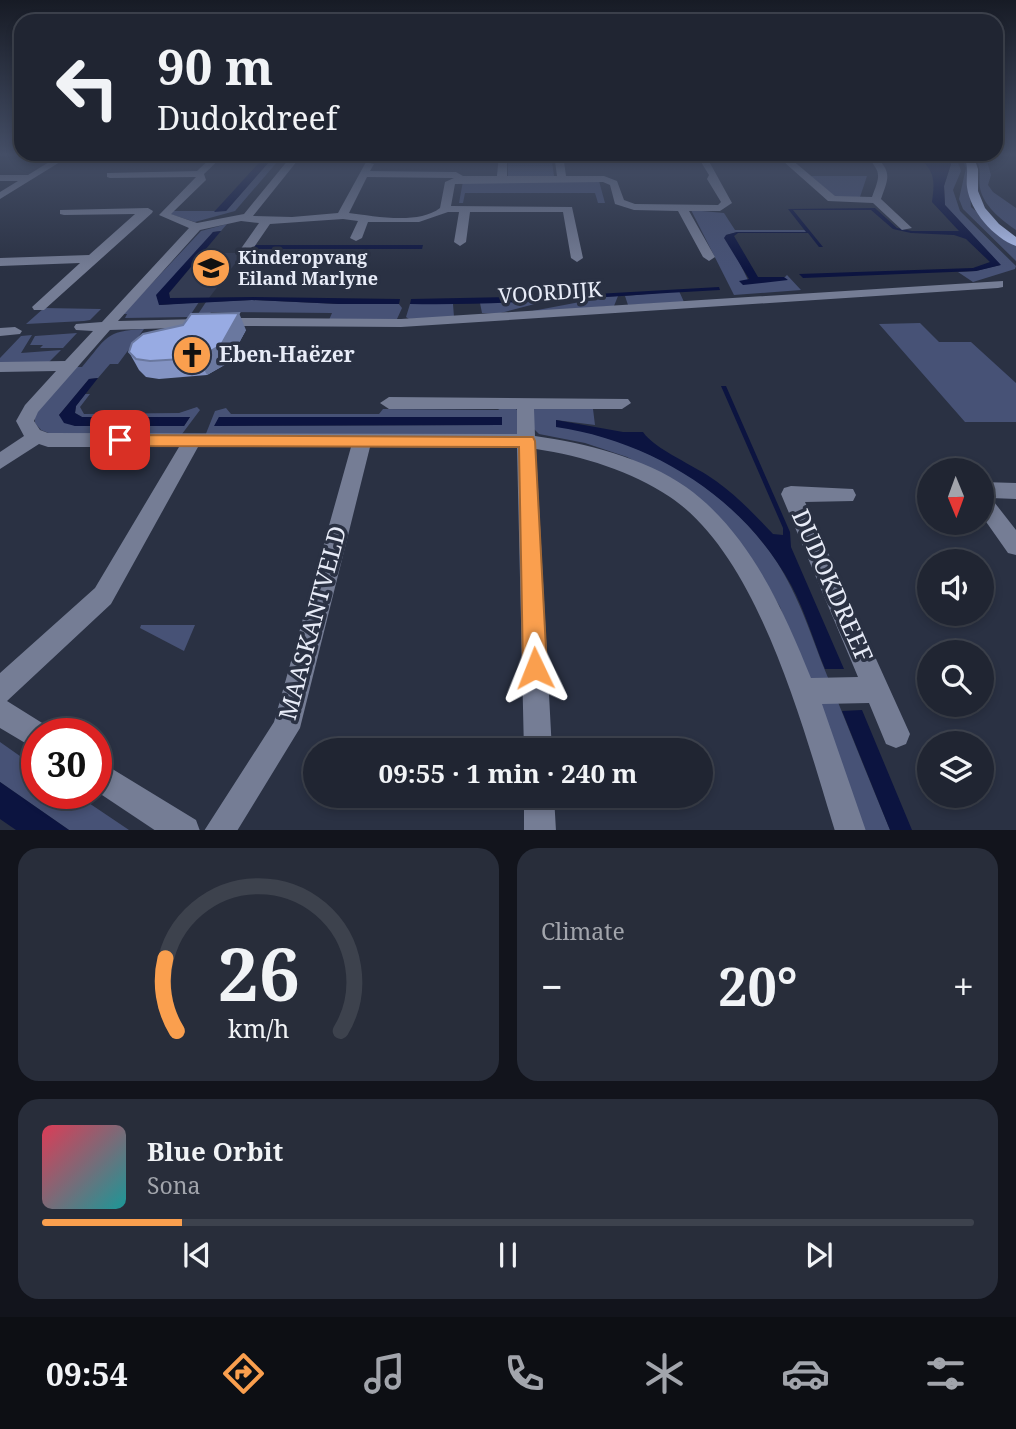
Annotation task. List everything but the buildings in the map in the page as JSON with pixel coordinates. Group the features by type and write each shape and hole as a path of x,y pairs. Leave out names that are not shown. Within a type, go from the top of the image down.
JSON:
{"main road":[{"path":"973,193 979,204 1016,233"},
{"path":"979,204 979,211 988,221 1016,242"}],"street":[{"path":"186,193 164,215 196,227 243,218 325,219 342,215 364,219 428,219 442,214 448,193"},
{"path":"243,218 248,216 266,193"},
{"path":"342,215 354,193"},
{"path":"615,193 619,202 634,207 720,208 727,204 720,193"},
{"path":"825,193 832,199 876,200 906,228"},
{"path":"876,200 879,193"},
{"path":"682,208 709,257"},
{"path":"445,209 568,209 577,258"},
{"path":"460,242 465,209"},
{"path":"40,307 145,211"},
{"path":"64,212 166,211"},
{"path":"246,250 268,219"},
{"path":"356,238 364,219"},
{"path":"196,227 31,408 25,421 29,431 36,437 48,440 527,441 569,447 617,460 681,494 737,554 765,597 802,691 851,830"},
{"path":"0,262 92,260"},
{"name":"VOORDIJK","path":"81,327 241,322 401,323 998,284"},
{"path":"0,367 70,366"},
{"path":"389,403 622,403"},
{"path":"526,404 538,738"},
{"path":"0,462 36,437"},
{"path":"0,691 103,596 192,441"},
{"name":"MAASKANTVELD","path":"220,830 286,728 362,441"},
{"path":"994,490 1016,491"},
{"name":"DUDOKDREEF","path":"846,495 791,494 897,734"},
{"path":"994,517 1016,546"},
{"name":"DUDOKDREEF","path":"802,691 877,690"},
{"path":"0,712 21,726"},
{"path":"112,784 183,830"},
{"path":"539,808 540,830"}],"shaded area":[{"path":"232,193 242,193 226,211 214,212"},
{"path":"242,193 251,193 235,211 195,222 170,214 173,211 226,211"},
{"path":"461,193 602,193 605,203 598,203 595,193 465,193 463,203 459,203"},
{"path":"830,193 861,193 860,197 835,197"},
{"path":"933,193 944,193 945,205 1001,265 976,271 803,278 799,274 973,268 990,262 966,239 954,235 911,233 893,229 871,210 793,210 823,247 819,247 808,233 738,233 734,236 758,277 784,277 788,280 743,285 739,281 749,279 724,238 737,232 806,232 788,209 875,208 897,228 912,231 959,231 932,202"},
{"path":"944,193 954,193 960,211 1016,266 1015,269 973,282 958,272 1000,265 945,205"},
{"path":"960,193 970,193 971,207 1016,245 1016,261 963,209 959,199"},
{"path":"982,193 994,193 1016,208 1016,230 996,214"},
{"path":"691,210 724,213 735,230 805,230 807,232 737,232 726,235 748,280 787,275 801,290 734,295"},
{"path":"227,224 221,231 213,232 160,305 199,302 189,317 125,318 127,314 123,314 201,231"},
{"path":"221,231 169,293 170,298 400,299 399,304 252,300 159,305 156,295 213,232"},
{"path":"252,245 423,245 422,249 249,249"},
{"name":"Kinderopvang Eiland Marlyne","path":"203,253 243,253 209,298 170,298 169,293"},
{"path":"719,287 720,290 526,302 410,304 411,299 561,296"},
{"path":"679,291 684,302 628,305 625,296"},
{"path":"618,296 614,306 527,312 580,302 582,298"},
{"path":"252,300 399,304 402,308 397,319 329,320 332,313 211,312 206,319 196,317 206,302"},
{"path":"550,300 497,314 482,313 480,303"},
{"path":"410,304 453,304 454,317 409,319 406,317"},
{"path":"44,308 101,309 90,320 26,324"},
{"path":"920,323 939,342 971,342 1016,383 1016,422 965,422 879,324"},
{"path":"144,329 118,364 110,364 98,378 89,379 59,415 75,426 184,426 190,417 82,417 75,413 76,406 85,394 90,394 80,407 84,414 179,413 197,407 200,410 182,434 51,434 41,430 35,423 35,414 76,367 82,367 113,334"},
{"path":"77,333 63,348 30,345 35,336"},
{"path":"32,335 21,353 61,350 49,362 0,364 0,358 21,336"},
{"path":"98,378 76,406 75,413 82,417 190,417 184,426 75,426 64,423 59,415 89,379"},
{"path":"721,386 726,386 790,532 791,547 844,669 825,669 791,585 748,526 721,500 660,460 627,445 556,427 556,420 623,432 643,432 656,445 724,487 773,534 783,535 783,528"},
{"path":"556,405 558,409 593,409 595,425 556,420 556,426 617,441 674,467 724,502 767,548 799,603 890,830 862,830 780,607 752,559 678,484 627,457 585,443 539,434 533,428 531,413 535,407"},
{"path":"504,406 519,412 517,436 205,436 215,411 226,408 231,414 379,414 383,409 498,410","holes":["219,417 501,417 502,425 215,426"]},
{"path":"219,417 502,417 502,425 214,426"},
{"path":"141,625 195,625 184,651 140,628"},
{"path":"862,710 912,830 890,830 842,711"},
{"path":"0,742 21,757 21,797 0,782"},
{"path":"0,782 21,797 21,809 39,809 69,830 16,830 0,819"},
{"path":"39,809 98,809 129,830 69,830"}],"place":[{"name":"Kinderopvang Eiland Marlyne","path":"211,268"},
{"name":"Eben-Haëzer","path":"192,355"}],"route":[{"path":"120,440 527,441 535,668"}]}
